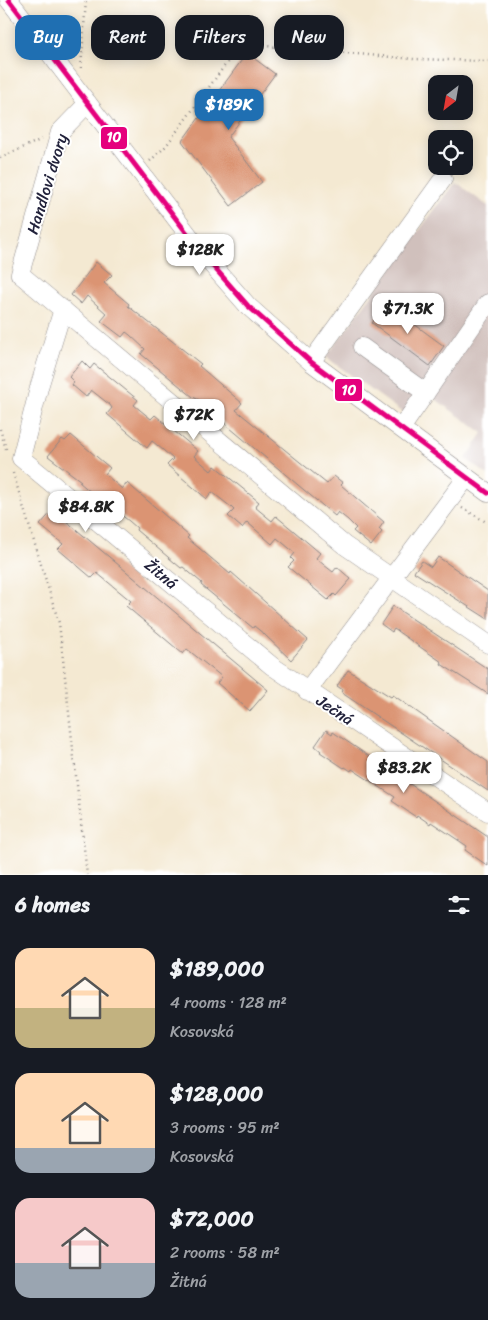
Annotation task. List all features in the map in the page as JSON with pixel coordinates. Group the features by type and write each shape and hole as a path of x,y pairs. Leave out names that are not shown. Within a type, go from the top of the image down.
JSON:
{"street":[{"path":"9,0 206,258 248,306 311,362 402,427 488,493"},
{"name":"Handlovi dvory","path":"63,309 20,274 60,132 84,97"},
{"path":"311,362 443,179"},
{"path":"402,427 488,303"},
{"path":"63,309 344,545 488,644"},
{"name":"Žitná","path":"63,309 40,384 22,458 272,666 307,691"},
{"path":"362,347 426,393"},
{"path":"307,691 391,576 467,477"},
{"name":"Ječná","path":"307,691 488,812"}],"path":[{"path":"84,97 86,0"},
{"path":"139,169 166,146 234,53 244,44 414,59 488,61"},
{"path":"0,158 60,132"},
{"path":"0,429 8,456"},
{"path":"11,466 59,623 87,875"},
{"path":"459,506 488,523"}],"shaded area":[{"path":"455,182 488,206 488,475 466,459 483,433 431,396 414,421 326,357"}],"building":[{"path":"242,60 256,60 275,74 228,137 262,182 231,206 182,141"},
{"path":"96,262 112,275 104,283 129,304 128,306 201,364 199,366 242,403 236,410 327,484 334,476 343,483 341,485 384,522 379,529 382,532 371,546 353,531 356,528 348,520 338,512 335,516 211,412 215,408 193,397 141,354 145,349 130,335 126,332 122,337 101,321 107,314 87,296 81,304 71,295"},
{"path":"387,304 444,346 430,366 372,323"},
{"path":"82,361 90,369 94,364 138,400 134,405 151,419 155,415 198,451 194,456 211,471 215,466 259,502 255,507 272,521 276,516 320,553 316,558 324,565 333,572 337,567 351,579 336,596 334,594 328,600 288,567 294,561 291,558 295,553 277,538 272,544 247,522 242,528 228,516 234,510 231,507 212,492 207,499 167,465 173,459 163,450 152,441 147,448 107,414 112,408 110,405 91,390 86,397 72,385 74,382 69,377"},
{"path":"71,435 110,468 105,474 122,489 127,483 189,536 187,538 230,574 231,572 308,640 291,660 264,634 254,626 253,628 201,585 202,583 183,567 181,568 136,530 137,528 129,521 120,514 119,516 79,482 81,481 48,456 62,439 65,441"},
{"path":"53,510 268,690 250,711 217,683 222,677 187,649 183,654 126,606 131,601 97,573 92,578 58,549 63,544 40,525"},
{"path":"438,557 488,591 488,619 414,572 422,561 431,567"},
{"path":"393,606 488,669 488,694 441,664 442,662 394,629 392,632 381,624"},
{"path":"348,670 391,697 393,695 488,762 488,791 342,693 343,690 337,686"},
{"path":"326,730 332,734 333,732 488,837 488,866 465,850 467,846 431,822 430,824 417,815 416,817 392,801 395,797 352,769 351,771 344,768 320,752 315,746"}],"transit line":[{"name":"10","path":"9,0 206,258 248,306 311,362 488,493"}]}
